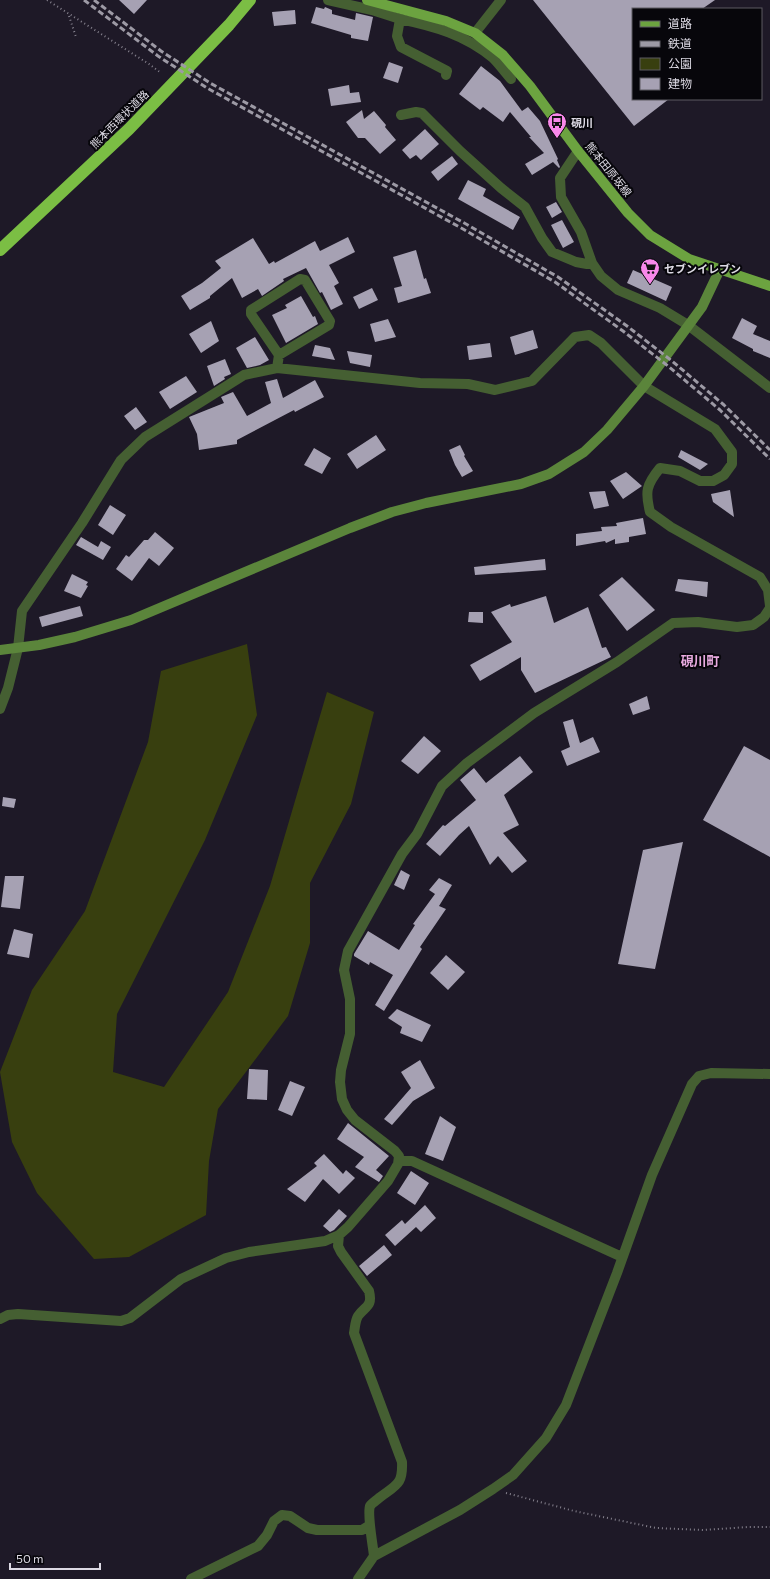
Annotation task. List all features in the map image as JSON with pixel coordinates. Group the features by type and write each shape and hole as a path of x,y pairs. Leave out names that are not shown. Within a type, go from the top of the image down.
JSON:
{"highway":[{"name":"熊本西環状道路","path":"0,250 129,129 229,25 250,0"}],"main road":[{"name":"熊本田原坂線","path":"367,0 453,23 475,33 503,56 530,86 578,151 628,212 650,235 689,259 770,286"}],"street":[{"path":"328,0 372,10 453,33 468,41 492,58 511,79"},
{"path":"475,33 501,0"},
{"path":"400,19 397,36 401,47 447,71 446,75"},
{"path":"401,115 416,112 422,113 460,151 501,188 525,206 542,238 552,252 576,262 587,264 592,263"},
{"path":"578,151 560,178 561,197 581,232 592,263 601,276 618,290 660,308 688,325 770,388"},
{"path":"0,650 75,637 131,620 350,528 392,512 426,503 521,484 549,474 584,452 607,430 644,386 702,307 720,269"},
{"path":"277,368 279,355 251,314 251,310 300,279 305,280 330,321 329,325 279,355"},
{"path":"0,709 8,688 18,648 22,612 82,523 121,460 145,437 244,375 277,368 420,382 468,384 495,390 532,381 575,337 589,336 601,343 644,386 715,429 732,452 732,464 724,475 713,481 700,481 680,471 660,468 650,480 647,489 646,497 650,512 671,527 760,577 768,590 770,607 764,617 753,625 737,627 698,622 673,623 618,662 534,713 467,763 442,786 348,951 344,970 350,999 351,1019 350,1034 341,1070 340,1082 342,1099 347,1110 355,1120 396,1151 399,1156 399,1161 397,1168 388,1181 340,1235 325,1241 249,1252 226,1258 181,1279 130,1318 121,1321 18,1314 8,1315 0,1320"},
{"path":"358,1579 374,1556 460,1510 493,1490 513,1475 546,1438 566,1405 618,1273 622,1257 652,1175 692,1084 699,1076 711,1073 770,1074"},
{"path":"399,1161 412,1161 622,1257"},
{"path":"340,1235 338,1246 341,1252 369,1291 371,1299 369,1305 357,1317 354,1333 402,1462 403,1475 398,1484 370,1507 370,1525 374,1556"},
{"path":"191,1579 258,1546 267,1535 274,1521 282,1515 290,1516 308,1528 317,1530 362,1530 370,1525"}],"path":[{"path":"47,0 161,73"},
{"path":"69,15 76,37"},
{"path":"493,1490 574,1511 656,1528 703,1530 770,1527"}],"green space":[{"path":"247,644 257,715 205,840 117,1014 113,1072 164,1087 228,992 270,886 327,692 374,712 351,804 310,883 310,943 288,1016 218,1109 209,1161 206,1215 129,1257 94,1259 37,1193 12,1142 0,1072 32,990 85,911 148,742 161,671"}],"building":[{"path":"119,0 147,0 134,14"},
{"path":"533,0 715,0 703,8 632,8 632,100 668,100 634,126"},
{"path":"316,7 324,9 325,7 332,10 332,14 355,20 356,13 373,17 368,41 351,38 351,35 311,23"},
{"path":"295,10 296,24 274,26 272,12"},
{"path":"389,62 403,67 398,83 383,78"},
{"path":"481,66 500,81 522,111 528,107 540,121 558,159 559,168 553,162 532,175 525,164 544,153 529,137 531,137 510,112 503,122 483,107 480,110 459,94"},
{"path":"349,85 350,93 359,92 361,102 331,106 328,89"},
{"path":"362,110 364,119 374,111 396,140 380,154 365,138 358,138 346,122"},
{"path":"425,129 439,144 421,160 416,155 410,159 402,150"},
{"path":"452,156 458,164 438,181 431,172"},
{"path":"468,180 486,189 483,196 520,217 513,230 458,199"},
{"path":"556,202 562,212 552,218 546,207"},
{"path":"562,220 574,242 563,248 551,225"},
{"path":"348,237 355,252 329,265 339,283 334,286 343,304 331,310 322,292 320,293 306,268 283,279 284,281 262,296 258,289 242,298 232,278 210,296 210,298 190,310 181,296 202,283 221,268 215,261 253,238 269,264 274,261 275,263 315,241 320,251"},
{"path":"416,250 424,279 426,278 431,293 398,303 394,288 402,286 393,257"},
{"name":"セブンイレブン","path":"633,270 672,287 666,301 627,283"},
{"path":"372,288 378,300 359,309 353,297"},
{"path":"301,296 313,317 315,316 318,324 286,343 272,315 287,308 285,305"},
{"path":"742,318 757,326 753,334 770,341 770,358 753,351 753,349 732,338"},
{"path":"388,319 396,337 375,342 370,324"},
{"path":"211,321 219,341 201,353 189,334"},
{"path":"533,330 538,348 515,355 510,337"},
{"path":"255,337 269,360 260,365 247,368 236,348"},
{"path":"490,343 492,357 469,360 467,346"},
{"path":"315,345 330,348 335,360 312,356"},
{"path":"347,351 372,355 370,367 350,363"},
{"path":"225,359 231,374 224,377 225,379 214,386 207,366"},
{"path":"186,376 197,392 170,409 159,392"},
{"path":"277,379 283,398 315,380 324,397 295,412 294,410 237,440 237,444 199,450 197,434 189,417 224,403 221,397 233,392 247,416 271,403 265,382"},
{"path":"136,407 147,422 135,430 124,416"},
{"path":"376,435 386,450 357,469 347,454"},
{"path":"460,445 465,455 464,456 473,471 462,477 449,450"},
{"path":"314,448 331,458 322,474 304,465"},
{"path":"681,450 708,464 700,470 678,457"},
{"path":"626,472 642,486 623,499 610,481"},
{"path":"730,490 734,517 713,502 711,494"},
{"path":"605,491 609,506 594,509 589,492"},
{"path":"110,505 126,515 113,535 98,525"},
{"path":"643,518 646,534 629,537 629,542 615,544 615,539 606,543 605,541 576,546 576,534 602,531 601,527 617,526 616,523"},
{"path":"155,532 174,548 159,566 149,558 132,581 116,569 126,555 129,557 144,540 148,540"},
{"path":"81,537 98,547 101,541 111,547 103,560 76,545"},
{"path":"545,559 546,570 475,575 474,567"},
{"path":"72,574 88,582 86,585 88,586 81,598 64,591"},
{"path":"622,577 655,610 627,631 599,595"},
{"path":"678,579 708,582 707,597 675,591"},
{"path":"546,596 554,623 588,607 602,648 606,647 611,657 535,693 521,670 521,657 480,681 470,665 512,642 491,612 510,604 511,607"},
{"path":"80,606 83,616 42,627 39,617"},
{"path":"469,612 483,612 483,623 468,622"},
{"path":"647,696 650,709 633,715 629,704"},
{"path":"573,719 580,743 593,737 600,752 567,766 561,751 570,747 563,722"},
{"path":"424,736 441,751 418,774 401,761"},
{"path":"744,746 770,760 770,857 703,820"},
{"path":"520,756 533,772 504,795 519,825 503,833 527,861 512,873 498,856 490,865 469,826 440,856 426,844 443,825 445,826 476,800 460,780 474,768 486,783"},
{"path":"3,797 16,799 14,808 2,806"},
{"path":"683,842 655,969 618,964 643,850"},
{"path":"401,870 410,875 404,890 394,885"},
{"path":"5,876 24,876 20,909 1,907"},
{"path":"439,878 452,885 439,906 446,909 420,947 422,949 384,1011 375,1005 393,975 370,962 369,965 354,956 354,954 368,931 399,950 415,925 413,924 435,894 429,890"},
{"path":"14,929 33,934 29,958 7,954"},
{"path":"446,955 465,972 448,990 430,973"},
{"path":"397,1009 431,1025 422,1042 400,1033 402,1027 388,1018"},
{"path":"420,1060 435,1088 413,1101 392,1125 384,1119 411,1088 401,1072"},
{"path":"249,1069 268,1070 267,1100 247,1099"},
{"path":"290,1081 305,1087 292,1116 278,1110"},
{"path":"440,1116 456,1127 443,1161 425,1154"},
{"path":"348,1123 389,1156 376,1170 383,1176 379,1182 355,1167 364,1157 337,1139"},
{"path":"324,1154 343,1174 346,1170 355,1178 339,1194 323,1179 305,1202 287,1189 317,1166 314,1163"},
{"path":"411,1171 429,1183 415,1205 397,1193"},
{"path":"425,1205 436,1218 421,1232 416,1227 395,1246 385,1235 402,1220 405,1224"},
{"path":"339,1209 347,1216 334,1230 330,1232 323,1226"},
{"path":"384,1245 392,1255 367,1276 359,1266"}],"railway":[{"path":"84,0 158,56 207,88 463,229 555,282 623,331 668,366 720,410 770,459"},
{"path":"94,0 161,51 210,83 466,224 558,277 627,326 672,361 724,405 770,450"}],"place":[{"name":"硯川","path":"557,139"},
{"name":"セブンイレブン","path":"650,285"}],"district":[{"name":"硯川町","path":"700,661"}]}
